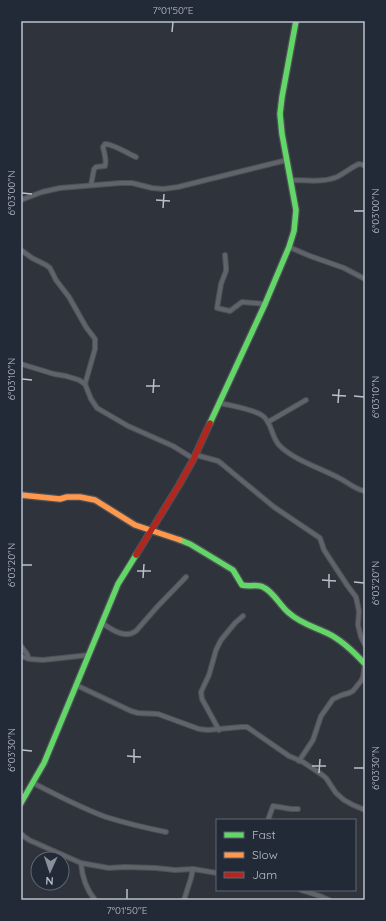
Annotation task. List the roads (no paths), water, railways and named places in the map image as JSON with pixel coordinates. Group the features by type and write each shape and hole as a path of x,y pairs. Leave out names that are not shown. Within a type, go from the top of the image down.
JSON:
{"main road":[{"path":"21,802 50,751 118,584 195,457 265,304 289,247 294,230 296,210 282,134 280,114 296,21"},
{"path":"21,495 55,498 89,498 100,503 135,525 198,548 233,570 242,585 258,585 264,587 292,617 336,638 350,647 365,663"}],"street":[{"path":"91,185 94,169 96,167 106,165 103,147 105,144 136,157"},
{"path":"21,200 42,192 60,188 91,185 132,184 163,189 178,187 287,160"},
{"path":"290,180 331,180 357,165 362,164 365,166"},
{"path":"289,247 344,268 365,279"},
{"path":"21,250 50,268 56,280 69,297 94,339 95,349 85,384"},
{"path":"225,255 226,267 221,284 217,308 230,311 242,302 265,304"},
{"path":"21,364 79,380 85,384 91,399 97,408 128,426 195,457 218,461 274,507 320,538 324,550 356,597 359,610 358,625 365,645"},
{"path":"268,422 306,400"},
{"path":"220,403 253,411 262,415 267,419 274,438 284,449 306,462 341,478 360,490 365,491"},
{"path":"102,623 112,630 122,634 133,633 186,577"},
{"path":"219,730 202,699 202,692 209,675 216,650 221,640 243,616"},
{"path":"21,646 29,659"},
{"path":"21,656 29,659 43,660 89,655"},
{"path":"299,761 312,740 321,716 333,699 349,693 361,681 365,663"},
{"path":"76,685 131,711 138,713 158,714 199,729 219,730 247,727 289,756 303,762 321,774 326,778 336,793 344,800 365,810"},
{"path":"33,783 79,806 106,817 149,829 166,832"},
{"path":"268,819 273,806 298,809"},
{"path":"21,834 29,840 82,863 109,868 125,867 175,870 193,869 216,873"},
{"path":"82,863 83,877 87,888 95,900"},
{"path":"184,900 193,869"},
{"path":"304,891 329,900"}]}
